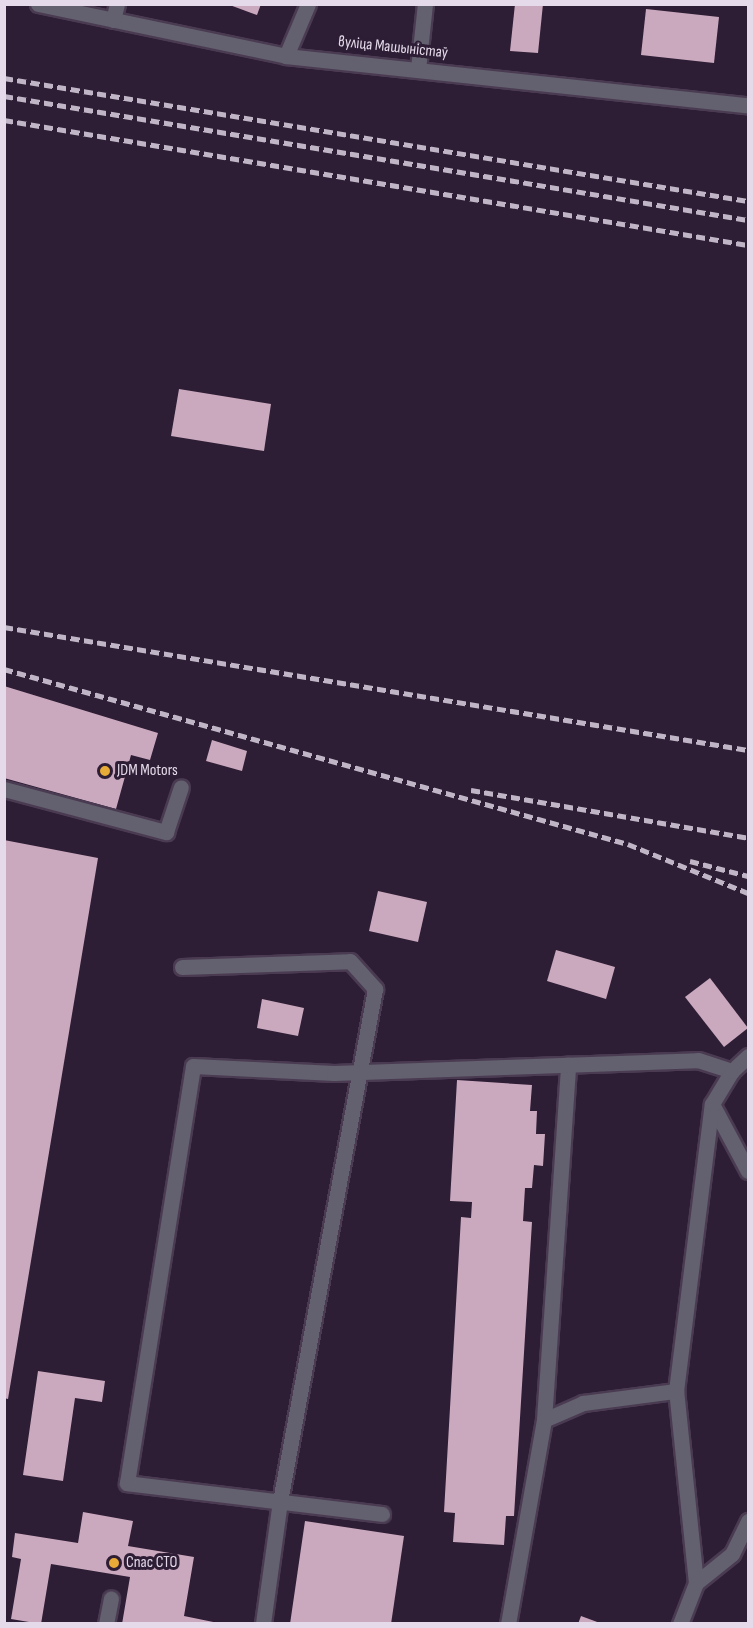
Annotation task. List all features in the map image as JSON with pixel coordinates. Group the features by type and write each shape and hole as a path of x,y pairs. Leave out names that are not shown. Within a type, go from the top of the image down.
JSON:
{"street":[{"name":"вуліца Машыністаў","path":"38,4 115,12 286,56 748,105"},
{"path":"286,56 308,4"},
{"path":"418,69 424,4"},
{"path":"4,789 166,832 182,787"},
{"path":"182,967 350,961 375,988 364,1072 280,1501 263,1623"},
{"path":"680,1623 696,1583 676,1391 712,1104 732,1071 748,1056"},
{"path":"382,1514 127,1483 193,1066 364,1072 698,1060 732,1071"},
{"path":"508,1623 544,1420 568,1065"},
{"path":"712,1104 748,1171"},
{"path":"544,1420 583,1403 676,1391"},
{"path":"696,1583 732,1554 748,1521"},
{"path":"106,1623 111,1598"}],"building":[{"path":"227,4 261,4 257,15"},
{"path":"515,4 543,4 538,53 510,51"},
{"path":"646,9 719,17 714,63 641,55"},
{"path":"179,389 271,404 264,451 171,436"},
{"path":"4,686 158,733 150,760 131,755 116,809 4,778"},
{"path":"212,740 247,751 242,771 206,761"},
{"path":"4,840 98,858 8,1399 4,1398"},
{"path":"378,891 427,902 418,942 369,931"},
{"path":"556,950 615,967 606,999 547,981"},
{"path":"710,978 748,1028 724,1047 685,997"},
{"path":"262,999 304,1008 298,1036 257,1028"},
{"path":"457,1080 532,1085 530,1111 537,1111 536,1134 545,1134 543,1166 534,1165 532,1188 525,1188 523,1221 532,1222 514,1516 506,1516 504,1545 453,1542 455,1513 444,1512 461,1217 471,1218 472,1202 450,1201"},
{"path":"38,1371 105,1381 102,1402 75,1398 63,1481 23,1475"},
{"path":"83,1512 133,1521 128,1546 194,1557 184,1616 223,1624 122,1624 130,1577 51,1564 41,1624 11,1619 21,1559 12,1557 15,1533 78,1543"},
{"path":"305,1521 404,1536 391,1624 290,1624"},
{"path":"581,1616 600,1623 600,1624 578,1624"}],"railway":[{"path":"4,78 748,201"},
{"path":"4,96 748,220"},
{"path":"4,120 748,245"},
{"path":"4,627 748,750"},
{"path":"4,669 628,844 748,893"},
{"path":"471,790 748,838"},
{"path":"690,861 748,876"}],"place":[{"name":"JDM Motors","path":"105,771"},
{"name":"Спас СТО","path":"114,1563"}]}
